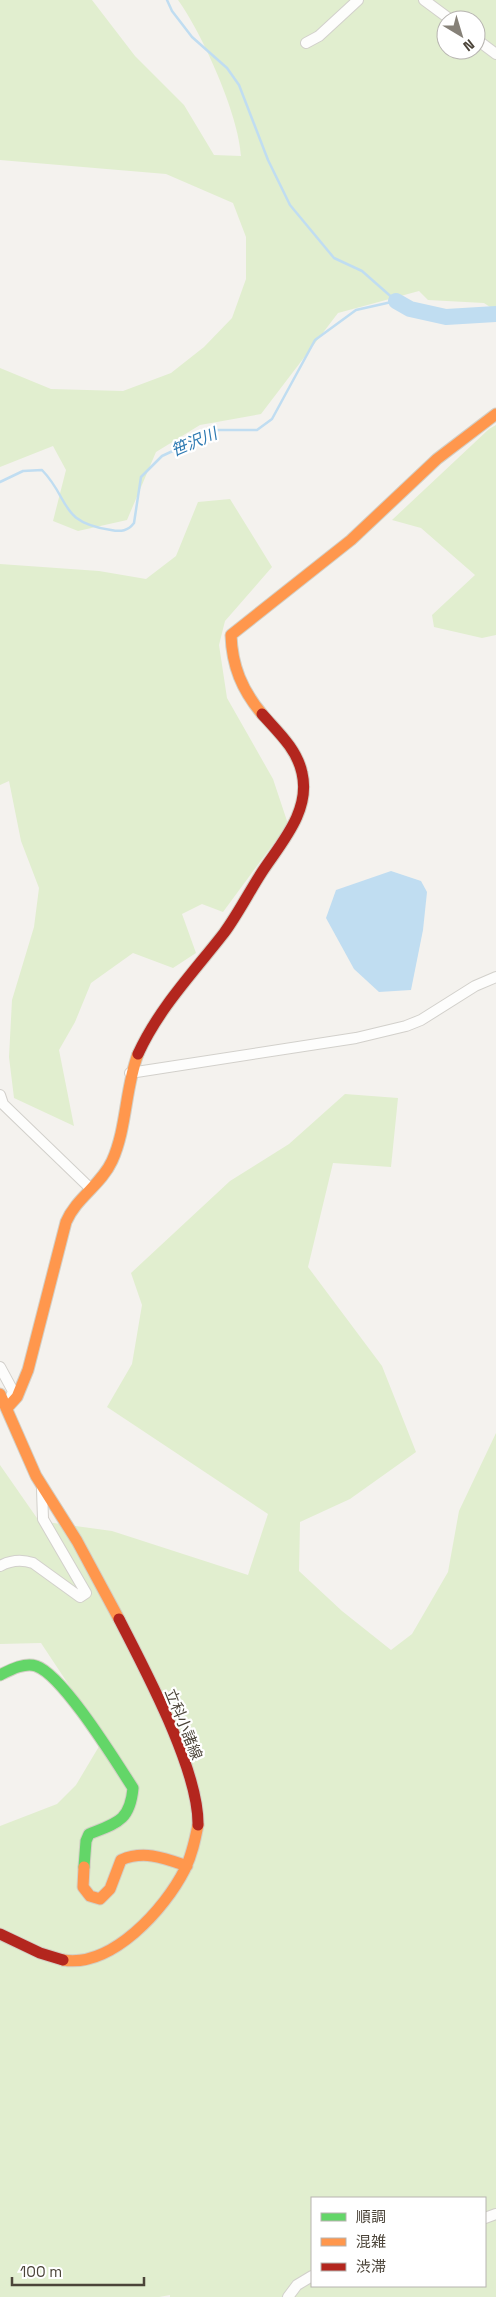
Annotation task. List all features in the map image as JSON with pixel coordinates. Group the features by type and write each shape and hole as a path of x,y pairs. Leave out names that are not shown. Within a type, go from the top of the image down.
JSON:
{"street":[{"path":"306,43 319,36 358,0"},
{"path":"424,0 438,10"},
{"path":"7,1408 17,1397 28,1370 62,1233 70,1213 104,1176 117,1148 130,1073 153,1023 183,980 224,932 268,862 290,833 302,803 304,790 302,768 297,755 244,690 234,667 231,635 352,540 438,459 496,414"},
{"path":"130,1073 356,1038 406,1026 421,1020 475,986 496,977"},
{"path":"0,1095 3,1104 92,1189"},
{"path":"0,1367 13,1391 7,1408"},
{"name":"立科小諸線","path":"0,1394 41,1486 77,1540 151,1682 195,1795 198,1818 193,1847 179,1884 140,1927 102,1956 94,1960 73,1962 52,1960 0,1934"},
{"path":"0,1566 8,1562 25,1560 33,1563 80,1597 86,1593 44,1519 41,1486"},
{"path":"0,1675 24,1666 38,1666 50,1674 66,1690 133,1788 132,1806 123,1819 89,1834 86,1841 83,1888 90,1896 100,1899 110,1889 121,1860 133,1854 152,1854 187,1866"},
{"path":"288,2297 298,2285 311,2277"}],"green space":[{"path":"0,0 92,0 135,56 184,105 214,155 241,156 239,139 227,97 198,33 178,0 496,0 496,311 484,303 428,300 419,291 338,313 261,414 200,425 156,452 127,520 78,531 53,521 66,470 53,446 0,467 0,368 51,389 123,391 171,373 204,347 232,318 246,279 246,237 233,203 166,174 0,160"},
{"path":"496,425 496,635 482,638 434,627 432,615 475,575 421,528 392,520 489,429"},
{"path":"230,499 272,567 225,621 219,645 227,698 273,779 288,824 223,912 202,904 182,914 196,953 173,968 133,953 91,983 75,1022 59,1050 74,1126 14,1098 9,1057 12,1000 34,927 39,888 21,841 9,781 0,785 0,564 99,571 146,579 176,556 198,502"},
{"path":"345,1094 398,1098 391,1167 333,1163 308,1267 382,1366 416,1452 350,1499 300,1522 299,1571 342,1611 391,1650 412,1634 448,1572 459,1511 496,1433 496,2297 170,2297 170,2295 159,2297 0,2297 0,1826 57,1804 76,1785 104,1738 41,1643 0,1644 0,1465 39,1521 112,1531 248,1575 268,1514 107,1407 132,1364 142,1305 131,1273 230,1181 289,1144"}],"water":[{"path":"391,871 421,881 427,892 423,930 411,990 379,992 354,969 326,918 336,890"}],"waterway":[{"path":"167,0 172,11 192,37 227,68 239,85 268,160 290,205 334,258 362,271 396,301"},
{"name":"笹沢川","path":"0,482 23,471 42,470 58,491 67,508 82,521 111,530 121,531 127,529 134,523 141,477 162,456 218,430 257,430 272,419 315,340 356,310 396,301"},
{"name":"笹沢川","path":"396,301 410,309 446,317 496,314"}],"traffic: fast":[{"path":"0,1675 27,1665 36,1666 47,1673 74,1702 102,1740 133,1788 129,1808 125,1814 107,1827 89,1834 86,1841 84,1867"}],"traffic: slow":[{"path":"262,714 249,696 239,677 233,657 231,635 351,540 437,459 496,414"},
{"path":"7,1408 17,1397 28,1370 66,1222 70,1213 107,1170 117,1148 138,1054"},
{"path":"0,1394 36,1476 77,1541 119,1619"},
{"path":"63,1960 81,1960 100,1955 135,1933 151,1917 176,1885 191,1853 198,1825"},
{"path":"84,1867 83,1887 90,1896 100,1899 110,1889 121,1860 146,1855 187,1866"}],"traffic: jam":[{"path":"138,1054 146,1037 166,1006 229,926 285,838 298,813 304,787 300,764 286,741 262,714"},
{"path":"119,1619 169,1720 190,1777 196,1802 198,1825"},
{"path":"0,1934 40,1953 63,1960"}]}
